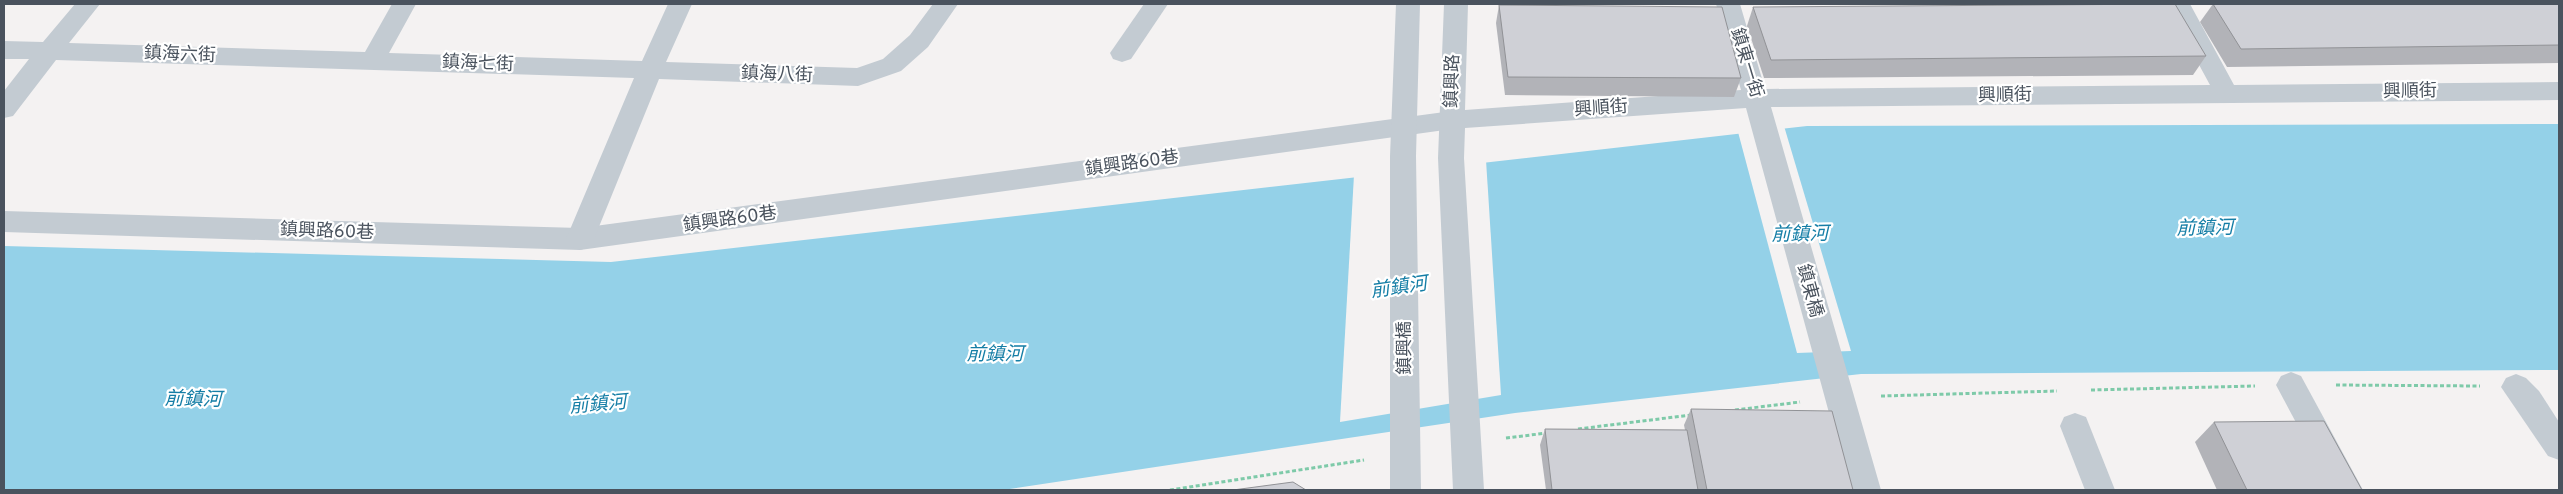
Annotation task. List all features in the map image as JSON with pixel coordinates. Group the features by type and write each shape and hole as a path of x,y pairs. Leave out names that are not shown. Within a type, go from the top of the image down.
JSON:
{"street":[{"path":"4,109 88,4"},
{"path":"372,61 404,4"},
{"path":"580,239 650,70 680,4"},
{"name":"鎮海八街","path":"650,70 858,77 892,65 919,41 946,4"},
{"path":"1122,52 1156,4"},
{"path":"1406,125 1408,4"},
{"name":"鎮興路","path":"1456,4 1451,158 1468,490"},
{"name":"鎮東一街","path":"1728,4 1760,110"},
{"path":"2178,4 2227,94"},
{"name":"鎮海六街","path":"4,50 372,61"},
{"name":"鎮海七街","path":"372,61 650,70"},
{"name":"興順街","path":"1452,120 2227,94 2559,91"},
{"name":"鎮東橋","path":"1760,110 1831,373 1866,490"},
{"name":"鎮興路60巷","path":"4,222 580,239 644,232 1452,120"},
{"name":"鎮興橋","path":"1406,125 1404,156 1406,490"},
{"path":"2291,385 2348,490"},
{"path":"2516,387 2528,400 2559,447"},
{"path":"2075,426 2100,490"}],"water":[{"name":"前鎮河","path":"2559,124 2559,370 1861,374 1515,413 1003,490 4,490 4,246 611,262 1807,126"}],"pier":[{"path":"1784,126 1851,351 1797,353 1738,132"},
{"path":"1486,160 1501,395 1340,422 1354,175"}],"building":[{"path":"2175,4 2206,56 1771,60 1753,7"},
{"path":"2213,4 2559,4 2559,45 2241,49"},
{"path":"1499,5 1722,7 1741,78 1508,77"},
{"path":"1691,409 1832,411 1853,490 1707,490"},
{"path":"2324,421 2362,490 2247,490 2214,422"},
{"path":"1545,429 1687,430 1698,490 1552,490"},
{"path":"1293,482 1306,490 1233,490"}]}
